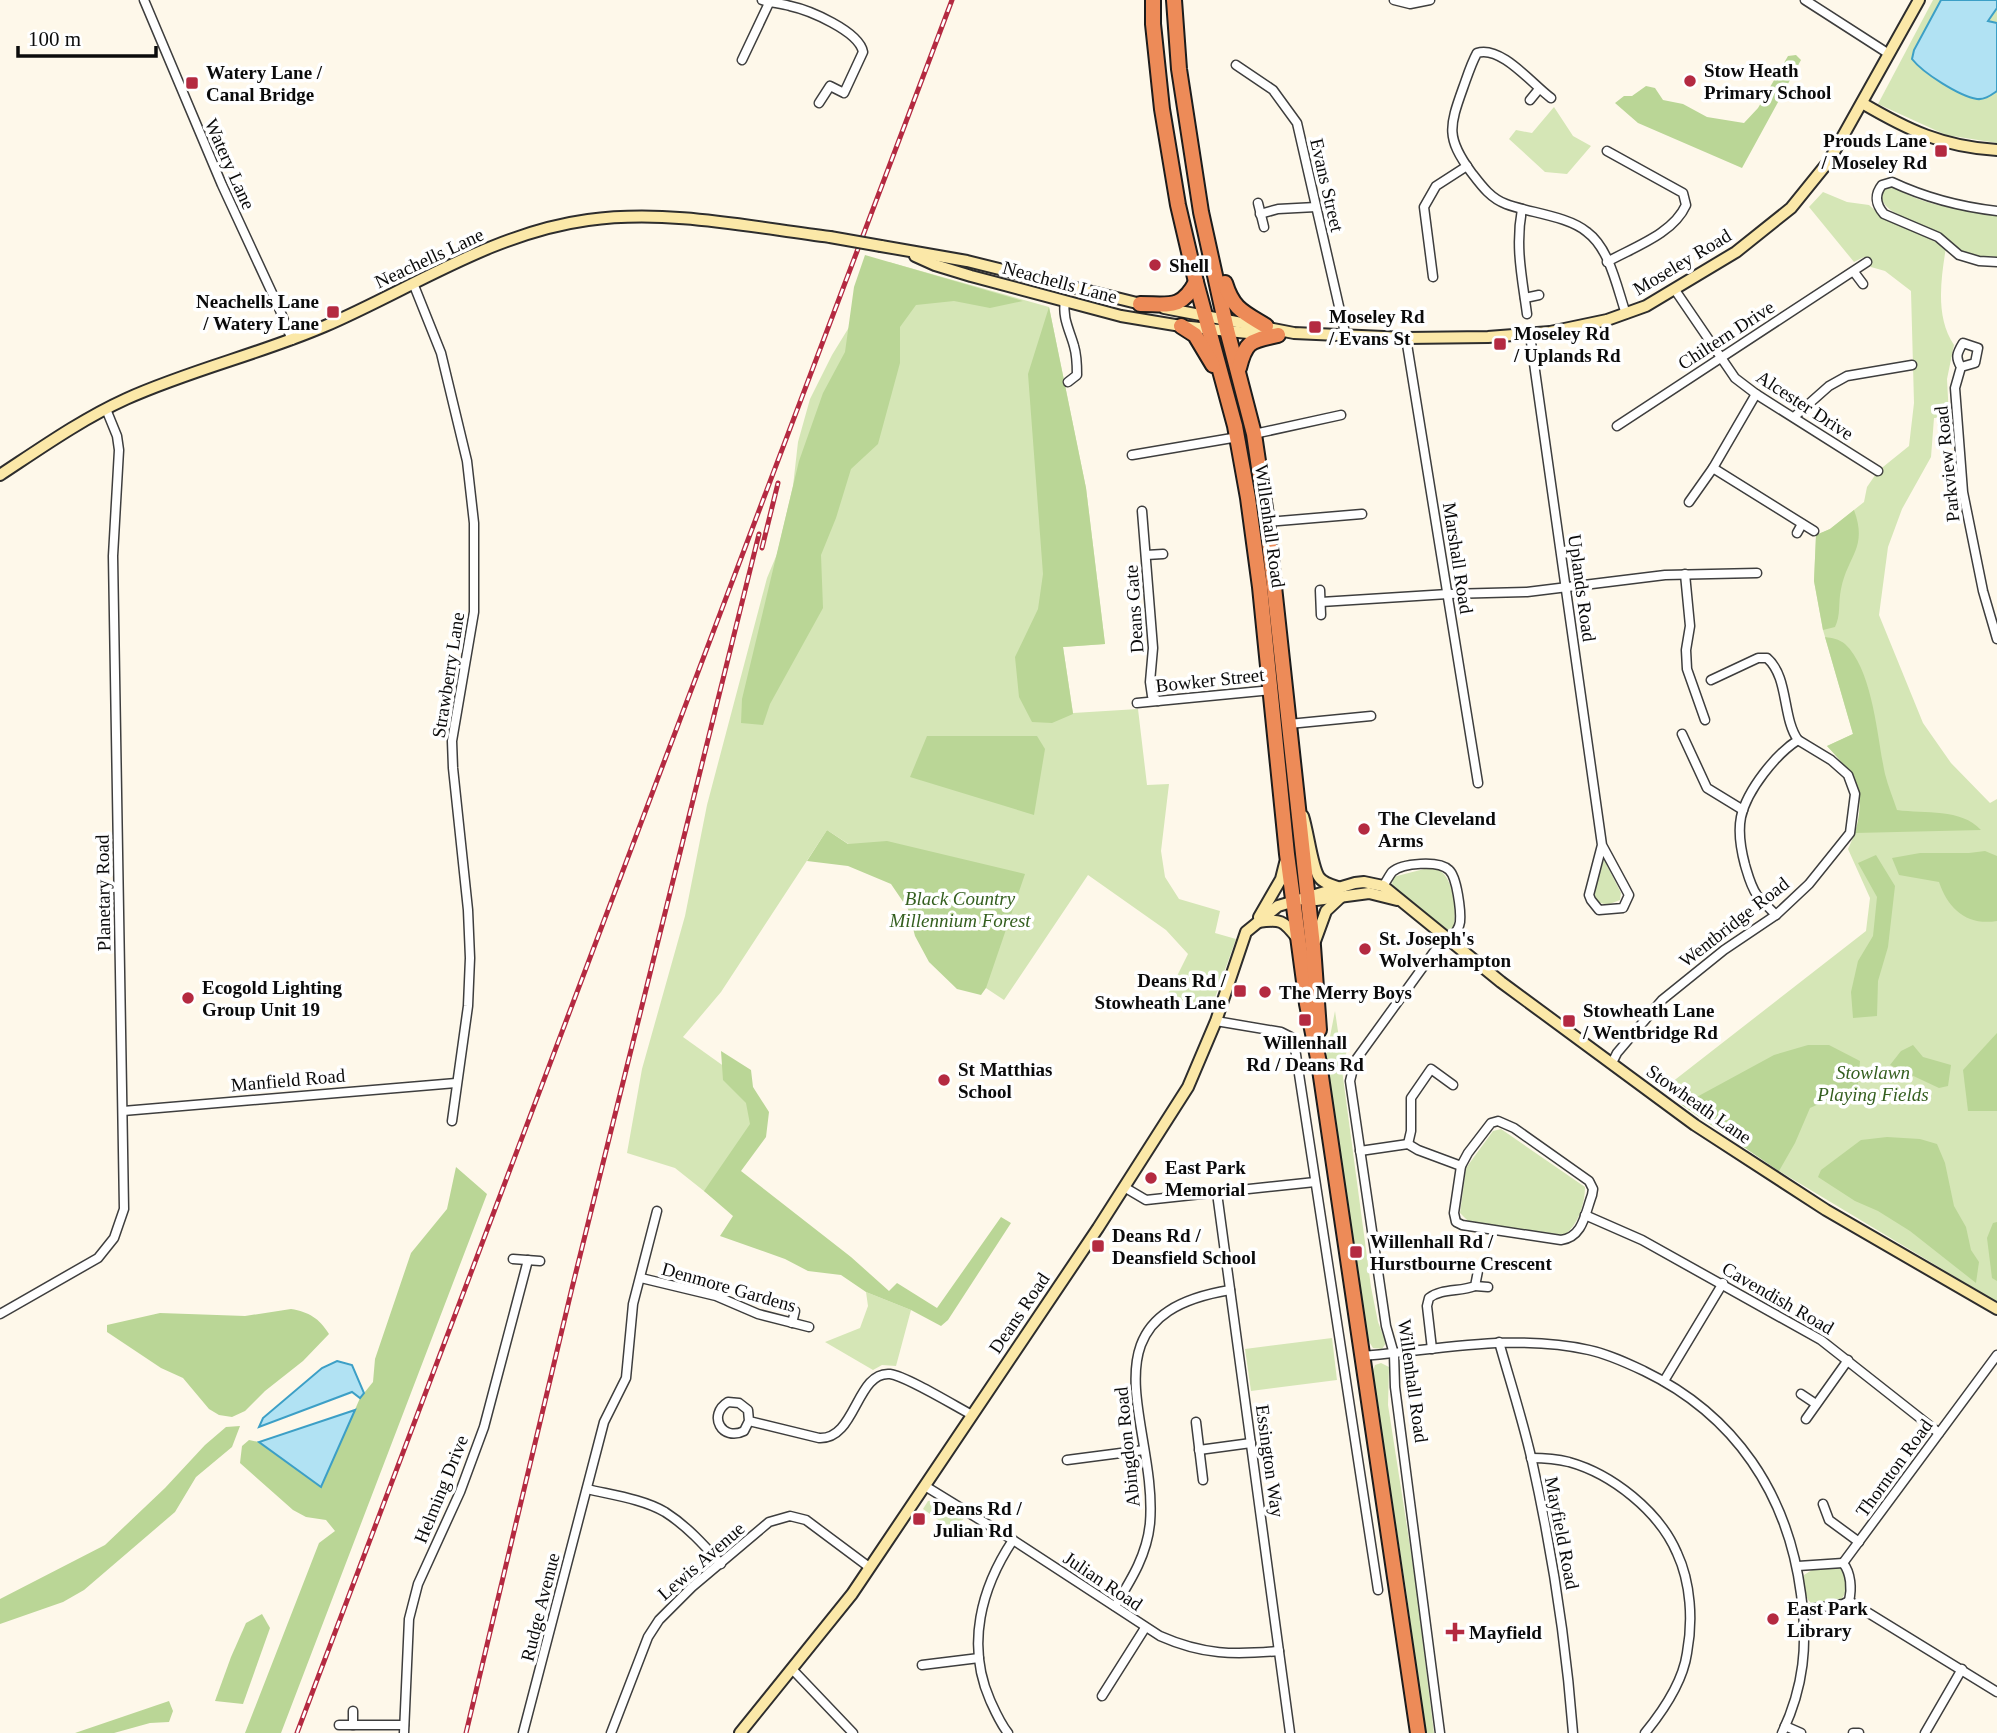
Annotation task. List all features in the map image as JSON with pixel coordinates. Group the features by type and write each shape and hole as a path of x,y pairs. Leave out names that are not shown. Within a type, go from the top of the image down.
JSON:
{"highway":[{"name":"Willenhall Road","path":"1153,0 1157,65 1169,155 1196,282 1236,431 1257,561 1287,854 1300,899"},
{"name":"Willenhall Road","path":"1174,0 1179,69 1201,212 1254,434 1267,522 1295,790 1300,899 1307,944 1307,1004 1319,1063 1418,1733"},
{"path":"1201,212 1211,231 1231,300 1238,309 1266,326"},
{"path":"1140,304 1180,302 1188,296 1196,282"},
{"path":"1181,326 1195,335 1205,349 1236,431"},
{"path":"1238,373 1247,344 1278,335"}],"street":[{"name":"Watery Lane","path":"144,0 178,86 292,340"},
{"path":"1395,0 1410,4 1430,0"},
{"path":"1805,0 1889,54"},
{"name":"Moseley Road","path":"1208,322 1266,326 1294,333 1346,337 1530,335 1581,326 1646,306 1754,239 1791,208 1829,162 1919,0"},
{"path":"742,61 766,1 812,12 854,37 862,46 863,52 844,93 830,86 819,103"},
{"path":"1551,97 1501,55 1485,51 1477,54 1450,127 1455,148 1481,187 1493,197 1580,227 1593,238 1607,262 1626,314"},
{"name":"Evans Street","path":"1236,65 1273,90 1297,123 1346,337"},
{"path":"1530,100 1539,89"},
{"path":"1862,103 1927,138 1962,147 1997,150"},
{"path":"1607,151 1683,193 1686,205 1678,220 1607,262"},
{"path":"1433,277 1424,207 1436,186 1467,166"},
{"path":"1997,211 1971,207 1892,183 1882,186 1877,194 1878,207 1884,214 1938,237 1959,255 1979,261 1997,262"},
{"path":"1258,203 1264,228"},
{"path":"1260,214 1278,209 1316,206"},
{"path":"1522,209 1518,245 1527,314"},
{"name":"Neachells Lane","path":"0,475 106,409 147,390 292,340 511,239 567,224 605,218 698,219 830,237 967,261 1208,322"},
{"name":"Neachells Lane","path":"906,251 935,265 964,274 1121,316 1181,326 1208,322"},
{"path":"964,274 967,261"},
{"name":"Chiltern Drive","path":"1617,426 1867,262"},
{"path":"1854,272 1863,284"},
{"name":"Strawberry Lane","path":"413,283 430,322 444,366 467,461 474,523 474,612 452,741 470,950 468,1006 452,1121"},
{"path":"1070,285 1064,314 1074,347 1077,375"},
{"name":"Alcester Drive","path":"1675,290 1735,378 1878,471"},
{"path":"1525,298 1539,295"},
{"name":"Moseley Road","path":"1226,324 1278,335 1294,333"},
{"name":"Uplands Road","path":"1530,335 1602,845 1629,895 1623,908 1599,910 1589,895 1602,845"},
{"name":"Marshall Road","path":"1406,338 1478,783"},
{"path":"1794,417 1829,386 1847,376 1912,365"},
{"name":"Parkview Road","path":"1961,367 1955,388 1963,492 1983,591 1997,639"},
{"path":"1077,375 1086,379"},
{"path":"1068,382 1077,375"},
{"path":"1689,502 1713,468 1756,394"},
{"name":"Planetary Road","path":"0,1314 89,1265 114,1238 124,1209 113,556 119,450 117,436 106,409"},
{"path":"1254,434 1341,415"},
{"path":"1132,455 1236,431"},
{"path":"1713,468 1814,531"},
{"name":"Deans Gate","path":"1142,511 1153,649 1150,682 1152,696 1158,701"},
{"path":"1267,522 1362,514"},
{"path":"1797,533 1802,524"},
{"path":"1146,555 1163,554"},
{"path":"1321,603 1567,589 1665,575 1757,573"},
{"path":"1685,574 1690,626 1686,650 1687,669 1705,720"},
{"path":"1320,590 1321,615"},
{"path":"1711,680 1758,658 1767,658 1772,662 1784,690 1793,733 1798,740 1764,772 1740,820 1747,872 1756,894 1776,915"},
{"name":"Bowker Street","path":"1137,703 1285,688"},
{"path":"1289,724 1371,716"},
{"path":"1682,734 1707,788 1743,810"},
{"name":"Wentbridge Road","path":"1612,1063 1617,1053 1662,1000 1724,950 1776,915 1809,884 1850,833 1855,794 1848,775 1798,740"},
{"path":"1255,922 1278,919 1307,944 1325,911 1340,892 1318,876 1310,835 1295,790"},
{"name":"Deans Road","path":"740,1733 852,1594 1188,1087 1216,1021 1246,932 1281,879 1287,854"},
{"name":"Willenhall Road","path":"1384,886 1392,872 1399,868 1430,863 1447,867 1455,880 1460,923 1355,1060 1350,1081 1386,1326 1394,1354 1395,1387 1440,1733"},
{"name":"Stowheath Lane","path":"1340,892 1364,882 1384,886 1447,939 1572,1036 1695,1125 1826,1210 1997,1309"},
{"name":"Stowheath Lane","path":"1300,899 1340,892 1369,892 1400,900"},
{"path":"1255,922 1278,906 1300,899"},
{"path":"1216,1021 1281,1032 1292,1037 1378,1590"},
{"path":"1408,1144 1411,1131 1411,1098 1431,1069 1453,1086"},
{"name":"Manfield Road","path":"123,1111 456,1083"},
{"path":"1503,1122 1589,1181 1593,1189 1585,1215 1577,1234 1571,1239 1561,1240 1462,1225 1456,1222 1454,1213 1461,1166 1491,1123 1503,1122"},
{"path":"1360,1151 1408,1144 1461,1166"},
{"path":"1124,1187 1146,1200 1315,1182"},
{"name":"Essington Way","path":"1217,1193 1290,1733"},
{"name":"Denmore Gardens","path":"587,1489 604,1422 626,1378 633,1304 657,1211"},
{"name":"Cavendish Road","path":"1585,1215 1642,1240 1821,1340 1939,1433"},
{"path":"513,1259 540,1261"},
{"name":"Helming Drive","path":"404,1729 409,1619 418,1584 460,1492 484,1427 528,1260"},
{"path":"1475,1286 1478,1271"},
{"name":"Denmore Gardens","path":"640,1278 716,1296 758,1314 809,1327"},
{"path":"1664,1381 1723,1283"},
{"path":"1432,1349 1427,1307 1429,1298 1441,1292 1475,1286 1488,1287"},
{"name":"Abingdon Road","path":"1115,1606 1135,1574 1148,1534 1150,1500 1135,1392 1135,1368 1146,1336 1161,1316 1177,1303 1230,1290"},
{"path":"792,1323 795,1311"},
{"path":"1363,1356 1500,1342 1550,1344 1591,1350 1625,1362 1664,1381 1696,1401 1726,1429 1758,1468 1783,1519 1798,1566 1805,1658 1783,1730 1801,1733"},
{"name":"Mayfield Road","path":"1500,1342 1531,1458 1561,1617 1573,1733"},
{"name":"Thornton Road","path":"1843,1563 1997,1355"},
{"path":"1806,1419 1848,1360"},
{"path":"750,1422 819,1438 831,1437 839,1431 872,1381 884,1374 899,1377 972,1415"},
{"path":"1801,1394 1816,1404"},
{"path":"728,1402 739,1403 748,1410 750,1422 744,1431 727,1434 719,1426 717,1415 719,1409 728,1402"},
{"path":"1196,1422 1203,1480"},
{"path":"1199,1450 1251,1443"},
{"path":"1067,1460 1144,1450"},
{"path":"1531,1458 1569,1462 1622,1489 1651,1514 1678,1553 1685,1574 1689,1604 1687,1655 1676,1686 1645,1733"},
{"name":"Julian Road","path":"925,1486 1013,1540 1146,1628 1173,1642 1202,1651 1244,1654 1279,1651"},
{"path":"587,1489 663,1511 695,1535 721,1564"},
{"name":"Rudge Avenue","path":"523,1733 587,1489"},
{"path":"1823,1504 1829,1520 1858,1542"},
{"name":"Lewis Avenue","path":"611,1733 648,1637 659,1620 692,1587 769,1522 790,1516 810,1522 869,1567"},
{"path":"1004,1731 986,1691 979,1658 979,1626 985,1596 996,1567 1013,1540"},
{"path":"1373,1555 1392,1552"},
{"path":"1798,1566 1843,1563 1848,1568 1851,1593 1849,1601 1843,1604 1803,1610"},
{"path":"1849,1601 1997,1692"},
{"path":"1102,1696 1146,1628"},
{"path":"922,1665 979,1658"},
{"path":"792,1669 853,1733"},
{"path":"1925,1733 1962,1669"},
{"path":"353,1711 354,1725"},
{"path":"339,1725 404,1729"},
{"path":"1853,1733 1859,1733"}],"green space":[{"path":"1933,0 1997,0 1997,143 1946,135 1878,104"},
{"path":"1796,55 1801,60 1742,168 1638,123 1615,103 1646,86 1655,88 1663,100 1683,104 1707,117 1744,123 1758,108 1788,56"},
{"path":"1554,107 1573,136 1591,146 1567,174 1545,172 1509,139 1516,130 1532,133"},
{"path":"1888,187 1894,187 1930,203 1997,215 1997,257 1963,253 1942,236 1900,216 1883,202 1882,195"},
{"name":"Stowlawn Playing Fields","path":"1823,192 1847,202 1869,205 1879,214 1946,247 1941,285 1942,310 1948,334 1954,345 1947,379 1949,417 1934,418 1931,457 1902,509 1888,547 1879,615 1923,723 1951,763 1990,803 1997,799 1997,1302 1779,1171 1682,1105 1667,1086 1866,931 1870,898 1848,849 1859,817 1859,793 1848,771 1827,746 1853,734 1823,630 1814,581 1816,535 1830,529 1864,502 1867,487 1878,471 1909,446 1914,403 1911,291 1885,271 1871,267 1864,257 1854,262 1809,207"},
{"path":"865,255 1023,301 990,308 954,301 916,305 900,327 900,363 878,444 851,469 821,555 823,608 770,704 763,725 741,723 742,699 799,461 823,393 845,352 854,287"},
{"path":"889,262 1049,307 1086,488 1105,644 1063,647 1073,713 1138,709 1147,785 1169,784 1161,851 1165,877 1179,899 1220,911 1215,933 1236,939 1211,1009 1167,996 1188,954 1166,930 1088,875 1004,1000 939,957 939,903 827,830 721,992 683,1037 753,1087 760,1129 714,1199 675,1168 627,1153 642,1069 685,916 707,805 767,578 777,554 793,486 798,442 810,399 832,355"},
{"path":"1049,307 1086,488 1105,644 1063,647 1073,714 1052,723 1032,722 1019,697 1015,657 1038,609 1043,574 1028,374"},
{"path":"1854,510 1858,523 1858,543 1844,577 1835,627 1823,630 1814,581 1816,535 1830,529"},
{"path":"1825,637 1845,644 1862,670 1872,705 1885,774 1897,810 1953,815 1973,823 1981,830 1855,833 1860,805 1859,794 1845,766 1827,746 1853,734"},
{"path":"927,736 1037,736 1045,749 1034,815 910,777"},
{"name":"Black Country Millennium Forest","path":"827,830 848,844 887,841 1025,874 986,988 981,995 957,989 929,962 915,936 908,909 891,884 848,866 807,861"},
{"path":"1985,851 1997,856 1997,921 1977,921 1960,914 1953,908 1939,882 1899,875 1892,858 1920,853"},
{"path":"1876,855 1895,886 1888,947 1878,981 1877,1016 1853,1018 1851,992 1858,961 1873,936 1877,897 1858,863"},
{"path":"1604,859 1621,893 1620,900 1607,905 1595,901 1594,893"},
{"path":"1432,867 1449,882 1455,910 1453,929 1447,930 1392,886 1393,877"},
{"path":"1335,1011 1340,1045 1347,1050 1342,1070 1371,1287 1378,1322 1386,1343 1382,1349 1373,1348 1368,1340 1326,1057"},
{"path":"1997,1033 1997,1111 1968,1111 1963,1070"},
{"path":"1808,1045 1829,1045 1860,1061 1857,1096 1832,1098 1810,1108 1779,1171 1682,1105 1774,1055"},
{"path":"1913,1045 1923,1057 1951,1065 1948,1086 1939,1088 1890,1065 1901,1051"},
{"path":"721,1051 751,1070 753,1087 769,1112 766,1137 741,1171 851,1257 889,1291 897,1283 937,1308 1001,1217 1011,1223 948,1320 941,1326 911,1310 866,1292 841,1275 808,1271 785,1259 720,1236 733,1216 704,1191 750,1124 746,1103 723,1080"},
{"path":"1501,1129 1585,1187 1580,1214 1564,1235 1468,1221 1460,1213 1466,1168 1493,1131"},
{"path":"1887,1137 1920,1139 1937,1144 1945,1163 1954,1206 1966,1227 1971,1250 1979,1262 1976,1283 1910,1231 1818,1177 1821,1170 1861,1140"},
{"path":"456,1167 487,1194 281,1733 245,1733 319,1543 335,1531 326,1520 306,1517 293,1510 240,1463 242,1446 249,1440 259,1442 322,1486 360,1398 373,1382 375,1359 411,1253 447,1209"},
{"path":"1997,1222 1997,1281 1992,1278 1987,1238 1993,1223"},
{"path":"866,1292 911,1310 896,1366 882,1365 873,1370 825,1342 860,1328 868,1306"},
{"path":"291,1309 313,1317 329,1334 303,1361 245,1411 232,1417 219,1415 209,1409 183,1378 161,1368 107,1332 107,1325 160,1313 245,1316"},
{"path":"1332,1338 1337,1380 1251,1391 1245,1349"},
{"path":"1381,1363 1389,1367 1388,1405 1415,1578 1434,1733 1425,1733 1406,1589 1372,1374 1375,1365"},
{"path":"240,1426 232,1447 196,1477 175,1512 84,1590 63,1602 0,1624 0,1599 105,1545 165,1488 205,1445 226,1427"},
{"path":"938,1500 964,1518 954,1531 923,1509 928,1501"},
{"path":"1840,1567 1847,1583 1841,1600 1814,1605 1810,1602 1804,1588 1804,1575 1812,1570"},
{"path":"262,1614 270,1628 243,1704 215,1701 246,1623"},
{"path":"169,1701 173,1711 169,1722 150,1723 114,1733 75,1733"}],"water":[{"path":"1941,0 1997,0 1997,8 1988,21 1997,23 1997,91 1988,97 1977,99 1951,89 1912,59 1914,50"},
{"path":"337,1361 352,1365 364,1393 360,1398 352,1392 259,1427 263,1418 322,1368"},
{"path":"355,1410 321,1487 259,1442"}],"railway":[{"path":"297,1733 952,0"},
{"path":"762,548 778,483"},
{"path":"466,1733 572,1288 759,534"}],"place":[{"name":"Stow Heath Primary School","path":"1690,81"},
{"name":"Watery Lane / Canal Bridge","path":"192,83"},
{"name":"Prouds Lane / Moseley Rd","path":"1941,151"},
{"name":"Shell","path":"1155,265"},
{"name":"Neachells Lane / Watery Lane","path":"333,312"},
{"name":"Moseley Rd / Evans St","path":"1315,327"},
{"name":"Moseley Rd / Uplands Rd","path":"1500,344"},
{"name":"The Cleveland Arms","path":"1364,829"},
{"name":"St. Joseph's Wolverhampton","path":"1365,949"},
{"name":"Deans Rd / Stowheath Lane","path":"1240,991"},
{"name":"The Merry Boys","path":"1265,992"},
{"name":"Ecogold Lighting Group Unit 19","path":"188,998"},
{"name":"Willenhall Rd / Deans Rd","path":"1305,1020"},
{"name":"Stowheath Lane / Wentbridge Rd","path":"1569,1021"},
{"name":"St Matthias School","path":"944,1080"},
{"name":"East Park Memorial","path":"1151,1178"},
{"name":"Deans Rd / Deansfield School","path":"1098,1246"},
{"name":"Willenhall Rd / Hurstbourne Crescent","path":"1356,1252"},
{"name":"Deans Rd / Julian Rd","path":"919,1519"},
{"name":"East Park Library","path":"1773,1619"},
{"name":"Mayfield","path":"1455,1632"}]}
